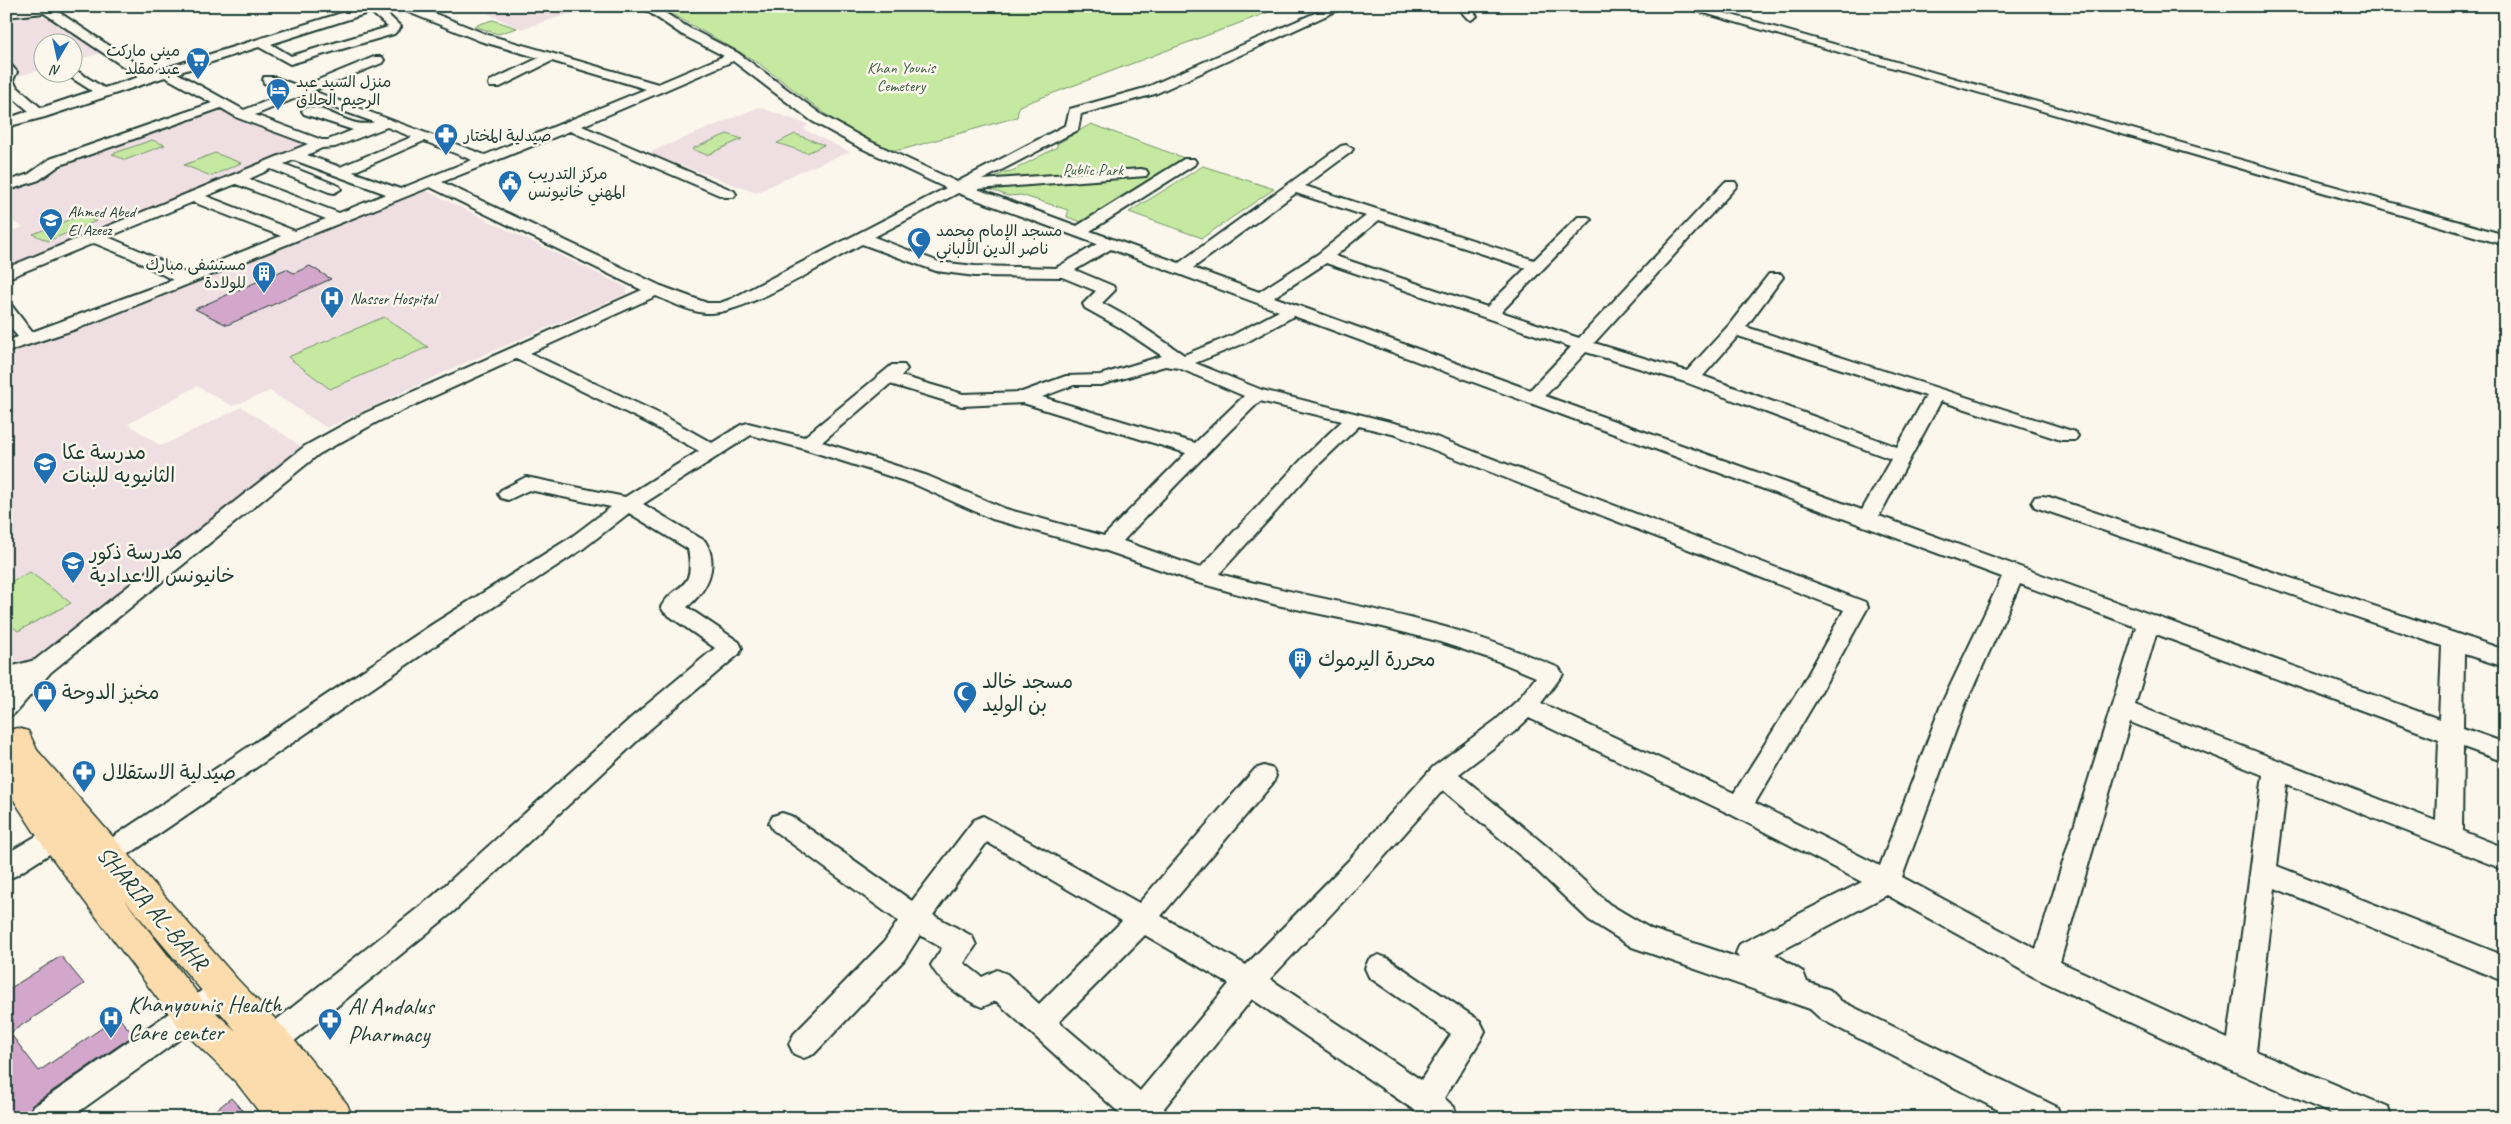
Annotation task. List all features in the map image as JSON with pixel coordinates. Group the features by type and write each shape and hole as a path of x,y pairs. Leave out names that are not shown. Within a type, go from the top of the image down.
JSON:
{"main road":[{"name":"SHARIA AL-BAHR","path":"8,735 17,778 68,830 192,1015 251,1070 289,1118"},
{"name":"SHARIA AL-BAHR","path":"68,830 107,855 224,991 271,1042 333,1118"}],"street":[{"path":"6,123 40,114 147,77 373,6 408,6 484,38 661,89"},
{"path":"259,42 290,60 381,34 395,27 373,6"},
{"path":"646,6 685,31 734,56 817,118 862,143 956,187 2505,753"},
{"path":"430,182 655,290 705,308 721,308 737,303 1073,126 1075,112 1150,91 1341,6"},
{"path":"1462,6 1472,16"},
{"path":"1686,6 2505,240"},
{"path":"6,14 65,7"},
{"path":"46,9 147,77"},
{"path":"6,346 73,324 186,280 661,89 734,56"},
{"path":"496,84 549,58"},
{"path":"243,115 378,60"},
{"path":"6,67 11,72 7,80 10,88 40,114"},
{"path":"166,72 243,115 320,144 330,144 387,122"},
{"path":"82,79 102,92"},
{"path":"270,80 425,136 485,160"},
{"path":"6,187 34,177 55,162 221,104"},
{"path":"309,111 366,130"},
{"path":"570,126 729,194"},
{"path":"341,172 425,136"},
{"path":"359,179 442,143"},
{"path":"7,272 320,144"},
{"path":"1181,269 1346,149"},
{"path":"295,155 399,194"},
{"path":"381,155 399,162"},
{"path":"1079,231 1189,162"},
{"path":"271,164 334,189"},
{"path":"956,187 1141,173"},
{"path":"236,179 338,218"},
{"path":"1533,398 1680,242 1730,185"},
{"path":"1293,187 1538,266"},
{"path":"233,212 275,195"},
{"path":"192,196 294,236"},
{"path":"1261,298 1324,256 1377,214"},
{"path":"1489,314 1583,220"},
{"path":"93,237 137,254 186,280"},
{"path":"862,238 936,266 974,271 1059,273 1111,243"},
{"path":"1324,256 1582,345 1691,378 1902,456"},
{"path":"1062,271 1107,290 1091,304 1125,324 1180,363 1256,394 1403,431 1857,607 1810,692 1739,807"},
{"path":"1691,378 1735,329 1775,277"},
{"path":"6,677 28,673 43,666 312,450 372,417 655,290"},
{"path":"6,310 28,338"},
{"path":"808,444 894,372 962,400 1024,397 1072,380 1101,380 1164,361 1180,363 1239,339 1293,310"},
{"path":"1735,329 2068,436"},
{"path":"515,352 655,419 712,451"},
{"path":"1109,544 1256,394"},
{"path":"1868,520 1936,394"},
{"path":"1024,397 1201,451"},
{"path":"1204,577 1311,461 1354,420"},
{"path":"107,855 441,630 577,543 628,504 748,429 808,444 921,480 998,514 1109,544 1204,577 1277,597 1384,619 1442,634 1503,654 1551,674 1526,706 1505,726 1442,774 1359,867 1250,981 1145,1116 1039,1023 997,983 982,994 945,964 962,945 915,918 782,823"},
{"path":"271,1042 443,904 641,722 731,648 672,607 691,594 698,585 702,560 698,546 673,528 628,504 526,483 508,494"},
{"path":"2042,502 2505,659"},
{"path":"2014,574 1953,705 1887,882 1750,954 1820,999 1831,1010 2046,1118"},
{"path":"2044,968 2148,623"},
{"path":"2449,837 2453,642"},
{"path":"8,735 43,666"},
{"path":"1526,706 1739,807 1887,882 2044,968 2240,1059 2372,1117"},
{"path":"2121,709 2505,859"},
{"path":"2240,1059 2276,770"},
{"path":"1442,774 1537,854 1599,912 1642,938 1820,999"},
{"path":"1039,1023 1142,918 1264,776"},
{"path":"804,1044 894,951 915,918 984,827 1250,981 1434,1109 1470,1031 1379,968"},
{"path":"6,868 68,830"},
{"path":"2264,872 2505,969"},
{"path":"44,1118 224,991"}],"shaded area":[{"path":"502,6 575,6 582,10 521,29 485,12"},
{"path":"38,16 45,17 71,32 32,32 32,72 19,76 6,63 6,20"},
{"path":"82,40 101,53 82,58"},
{"path":"212,107 309,145 9,269 6,268 6,233 23,227 6,218 6,189 61,169 54,165"},
{"path":"759,107 809,125 803,129 850,152 799,172 756,193 648,153"},
{"name":"Nasser Hospital","path":"421,188 628,288 626,294 460,365 327,428 270,391 232,406 197,386 128,424 161,446 242,407 307,450 64,645 6,687 6,344 17,351"}],"green space":[{"name":"Khan Younis Cemetery","path":"658,6 1285,6 1019,106 1017,117 901,150 892,150 844,128 757,62"},
{"path":"492,20 517,28 498,34 474,26"},
{"name":"Public Park","path":"1091,124 1187,159 1084,223 1067,217 1068,210 1021,195 1008,196 992,190 992,179 1005,172 1012,171 1057,147 1057,144"},
{"path":"727,134 742,139 707,155 692,149"},
{"path":"795,134 824,145 807,153 777,143"},
{"path":"152,140 165,145 125,160 112,154"},
{"path":"215,153 241,163 211,176 184,165"},
{"path":"1203,166 1274,189 1202,238 1129,212"},
{"path":"81,215 96,221 48,241 33,234"},
{"path":"384,317 428,347 330,389 288,357"},
{"path":"30,572 71,603 18,631 6,622 6,584"}],"building":[{"name":"مستشفى مبارك للولادة","path":"310,266 331,279 227,325 195,309 286,269 294,273"},
{"name":"Khanyounis Health Care center","path":"61,956 84,984 10,1033 39,1071 118,1017 134,1035 32,1105 27,1118 6,1118 6,991"},
{"path":"231,1098 249,1118 206,1118"}],"place":[{"name":"ميني ماركت عبد مقلد","path":"198,80"},
{"name":"منزل السيد عبد الرحيم الحلاق","path":"278,111"},
{"name":"صيدلية المختار","path":"446,156"},
{"name":"مركز التدريب المهني خانيونس","path":"510,203"},
{"name":"Ahmed Abed El Azeez","path":"51,241"},
{"name":"مسجد الإمام محمد ناصر الدين الألباني","path":"919,260"},
{"name":"مستشفى مبارك للولادة","path":"264,294"},
{"name":"Nasser Hospital","path":"332,319"},
{"name":"مدرسة عكا الثانيويه للبنات","path":"45,485"},
{"name":"مدرسة ذكور خانيونس الاعدادية","path":"73,584"},
{"name":"محررة اليرموك","path":"1300,680"},
{"name":"مخبز الدوحة","path":"45,713"},
{"name":"مسجد خالد بن الوليد","path":"965,714"},
{"name":"صيدلية الاستقلال","path":"84,793"},
{"name":"Khanyounis Health Care center","path":"111,1039"},
{"name":"Al Andalus Pharmacy","path":"330,1041"}]}
